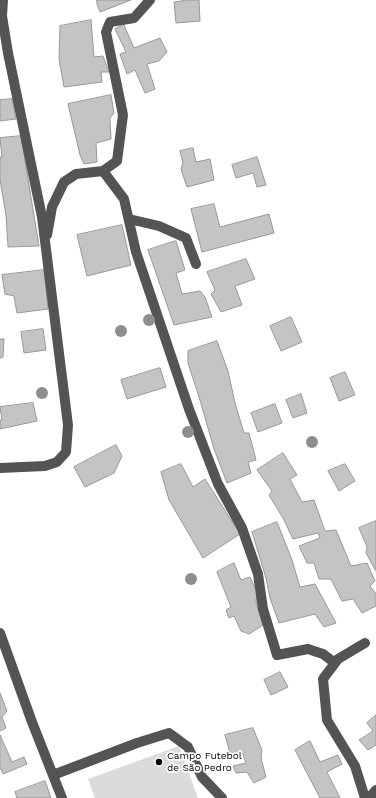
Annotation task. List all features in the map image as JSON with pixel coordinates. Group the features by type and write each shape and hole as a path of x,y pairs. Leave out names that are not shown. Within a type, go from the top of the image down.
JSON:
{"street":[{"path":"0,468 45,466 57,462 66,452 68,426 46,243 8,53 2,16 3,0"},
{"path":"46,243 52,206 64,182 76,174 103,172 117,161 124,115 106,32 110,22 134,18 150,0"},
{"path":"103,172 124,199 136,252 189,409 218,484 242,528 256,567 263,609 277,654 308,649 323,654 335,663"},
{"path":"129,219 159,226 186,238 196,264"},
{"path":"0,633 32,722 62,798"},
{"path":"365,643 338,659 324,679 327,720 355,766 365,798"},
{"path":"53,774 137,743 170,733 188,747 202,777 222,798"},
{"path":"369,798 376,790"}],"shaded area":[{"name":"Campo Futebol de São Pedro","path":"179,746 198,798 95,798 88,779"}],"building":[{"path":"97,0 131,0 100,12"},
{"path":"182,0 199,0 200,21 176,23 174,2"},
{"path":"91,20 94,57 103,56 109,72 101,72 102,82 64,87 59,59 60,26"},
{"path":"124,25 134,48 160,38 167,52 159,61 147,64 155,89 145,93 135,70 127,74 120,54 126,52 115,29"},
{"path":"111,95 114,113 110,118 111,139 96,143 97,162 84,164 80,155 68,104"},
{"path":"12,99 16,119 0,121 0,100"},
{"path":"21,136 39,246 8,247 6,215 0,180 0,157 2,157 0,138"},
{"path":"193,148 196,162 210,159 214,180 187,187 181,169 183,163 180,151"},
{"path":"257,157 266,185 257,187 253,173 236,178 232,165"},
{"path":"214,204 220,227 269,214 274,233 202,252 191,209"},
{"path":"122,225 131,265 87,276 77,235"},
{"path":"176,241 185,270 176,273 182,294 200,291 205,297 212,317 174,325 148,250"},
{"path":"246,259 255,279 235,286 242,305 221,312 211,294 215,290 207,272"},
{"path":"44,270 48,309 17,313 14,296 5,294 2,275"},
{"path":"291,317 302,342 281,351 270,326"},
{"path":"43,329 46,350 24,353 21,332"},
{"path":"0,339 4,339 3,357 0,358"},
{"path":"217,341 228,371 235,403 244,433 249,433 256,460 248,462 251,473 227,483 214,449 188,363 188,351"},
{"path":"160,368 166,387 127,399 121,380"},
{"path":"345,372 355,395 339,401 330,378"},
{"path":"301,394 307,413 293,418 286,400"},
{"path":"33,403 37,421 0,429 0,420 2,420 0,407"},
{"path":"275,404 282,423 258,432 251,413"},
{"path":"116,445 122,456 114,473 85,487 74,467"},
{"path":"283,453 297,475 290,479 302,502 314,500 325,531 336,530 351,566 367,563 375,581 370,586 376,594 376,606 362,613 353,599 342,601 331,579 319,579 314,563 307,563 299,546 320,538 318,533 293,539 283,518 269,495 272,491 257,470"},
{"path":"181,464 193,487 205,479 240,534 203,558 169,500 161,472"},
{"path":"345,464 355,481 339,491 328,471"},
{"path":"376,521 376,571 366,553 367,547 359,528"},
{"path":"277,522 292,560 300,587 315,584 336,623 324,627 315,614 279,623 270,598 266,578 252,532"},
{"path":"234,563 241,580 250,577 257,592 256,602 263,625 249,634 241,631 234,616 229,618 226,610 231,607 217,572"},
{"path":"280,672 288,687 271,695 264,680"},
{"path":"0,693 7,711 2,717 6,728 0,731"},
{"path":"376,715 376,745 368,750 359,740 373,731 367,723"},
{"path":"253,728 262,750 261,758 266,777 254,783 247,772 236,773 233,766 246,763 243,754 231,757 225,735"},
{"path":"0,735 12,762 24,757 27,764 3,774 0,767"},
{"path":"310,741 320,762 338,755 342,764 327,772 340,798 320,798 295,750"},
{"path":"45,781 51,798 17,798 15,792"}],"place":[{"name":"Campo Futebol de São Pedro","path":"159,762"}]}
